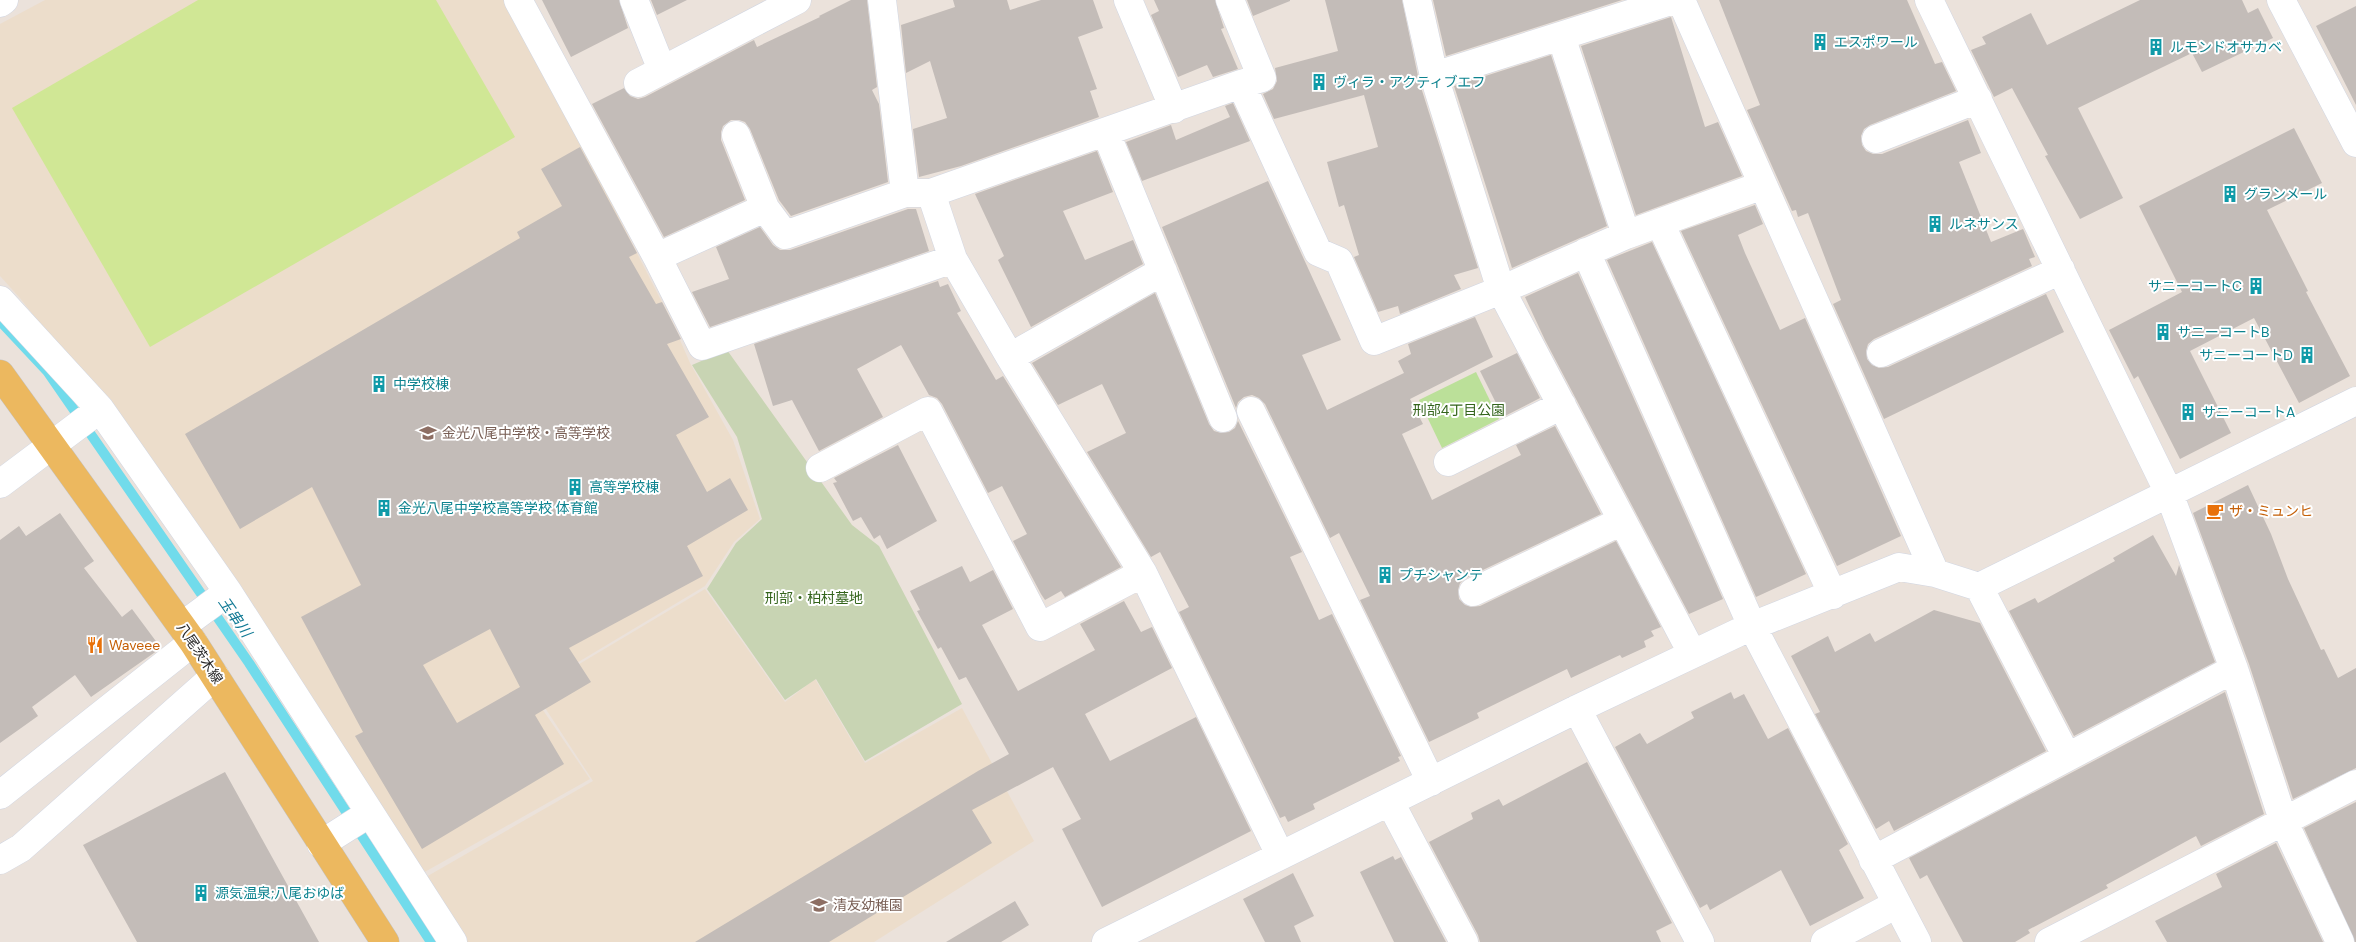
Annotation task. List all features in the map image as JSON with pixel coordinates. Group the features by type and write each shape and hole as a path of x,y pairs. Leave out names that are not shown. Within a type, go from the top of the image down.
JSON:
{"main road":[{"name":"八尾茨木線","path":"0,374 190,628 215,676 329,839 385,942"}],"street":[{"path":"0,3 4,0"},
{"path":"518,0 657,257 702,346 953,259"},
{"path":"634,0 662,70"},
{"path":"638,83 797,0"},
{"path":"882,0 918,193 953,259 1010,357 1143,573 1280,855"},
{"path":"1128,0 1174,109"},
{"path":"736,135 765,208 784,235 1106,134 1262,78 1230,0"},
{"path":"1417,0 1434,76 1501,290 1692,653"},
{"path":"1434,76 1674,0"},
{"path":"1681,0 1935,573"},
{"path":"1930,0 2169,493 2234,669 2283,820 2340,942"},
{"path":"2288,2 2356,143"},
{"path":"1561,36 1626,235"},
{"path":"1242,84 1318,252 1339,260 1374,341 1501,290 1626,235 1762,185"},
{"path":"1876,140 1978,99"},
{"path":"1106,134 1223,418"},
{"path":"657,257 765,208"},
{"path":"1660,223 1833,596"},
{"path":"1586,252 1752,626 1917,942"},
{"path":"1881,353 2061,270"},
{"path":"1010,357 1163,271"},
{"path":"0,300 100,409 452,942"},
{"path":"1979,588 2356,401"},
{"path":"1448,462 1562,405"},
{"path":"0,484 100,409"},
{"path":"820,468 928,411 1040,627 1143,573"},
{"path":"1251,411 1431,782"},
{"path":"1473,592 1622,521"},
{"path":"1108,941 1692,653 1752,626 1833,596 1899,567 1935,573 1979,588 2067,757"},
{"path":"0,795 190,628 223,595"},
{"path":"1873,860 2234,669"},
{"path":"0,860 21,848 215,676"},
{"path":"1577,709 1700,942"},
{"path":"2049,942 2356,784"},
{"path":"1390,802 1464,942"},
{"path":"329,839 367,815"},
{"path":"1825,942 1897,904"}],"shaded area":[{"name":"金光八尾中学校・高等学校","path":"45,0 508,0 673,324 690,363 733,440 760,519 734,542 705,586 530,691 590,779 414,878 121,427 20,298 0,276 0,24"},
{"path":"705,589 785,702 815,679 865,763 962,708 1034,841 874,942 467,942 426,877 593,781 534,691"}],"green space":[{"path":"198,0 436,0 515,137 150,347 12,108"},
{"name":"刑部・柏村墓地","path":"727,350 852,525 879,546 962,704 865,761 816,679 785,700 707,589 736,543 762,519 737,437 692,365"},
{"name":"刑部4丁目公園","path":"1476,372 1499,419 1442,448 1419,400"}],"building":[{"path":"542,0 619,0 628,28 571,57"},
{"path":"651,0 687,0 657,15"},
{"path":"851,0 867,0 877,87 872,90 879,104 888,182 791,216 779,200 750,129 745,122 731,120 723,126 721,140 745,200 664,237 592,104 624,88 630,96 638,99 645,97 754,40 757,47"},
{"path":"953,0 1007,0 1010,10 1041,0 1093,0 1103,28 1078,37 1097,89 1090,91 1099,117 961,166 919,177 913,129 947,118 930,61 906,73 901,25 955,7"},
{"path":"1154,0 1215,0 1224,28 1221,29 1238,69 1213,77 1207,65 1178,77 1151,15 1159,11"},
{"path":"1247,0 1290,0 1290,1 1253,16"},
{"path":"1325,0 1402,0 1419,81 1478,268 1454,275 1461,289 1400,314 1398,306 1378,312 1354,257 1359,255 1344,205 1339,207 1327,162 1378,147 1364,95 1274,119 1263,94 1273,89 1277,81 1275,68 1338,51"},
{"path":"1433,0 1622,0 1446,56"},
{"path":"1719,0 1907,0 1935,64 1942,62 1956,91 1870,125 1864,129 1861,136 1862,145 1866,151 1873,154 1882,154 1968,120 1981,153 1959,162 1991,242 2023,229 2035,257 2029,259 2032,266 1874,339 1868,344 1866,351 1867,359 1872,365 1879,368 1888,367 2046,294 2064,332 1884,419 1833,304 1841,300 1808,213 1798,217 1796,210 1792,211 1747,110 1760,105"},
{"path":"2140,0 2242,0 2248,13 2258,8 2273,38 2202,72 2192,53 2078,108 2123,198 2080,219 2045,156 2048,155 2012,88 1994,97 1971,50 1986,44 1982,37 2031,13 2047,45"},
{"path":"2356,6 2356,105 2316,26"},
{"path":"1671,17 1705,127 1718,122 1742,176 1636,215 1581,46"},
{"path":"1551,55 1607,226 1512,268 1454,86"},
{"path":"1233,103 1250,141 1142,181 1126,142 1171,125 1176,140 1230,117 1225,106"},
{"path":"2294,128 2322,183 2267,210 2308,291 2306,292 2350,376 2299,403 2254,318 2190,351 2231,433 2180,459 2138,376 2134,379 2109,330 2182,292 2139,206"},
{"path":"580,147 637,253 629,257 656,304 662,302 681,339 667,344 709,417 676,435 707,492 730,478 748,510 687,546 703,576 569,648 591,682 535,715 564,764 422,849 355,736 363,732 301,617 361,585 312,487 240,529 185,434 520,238 517,232 562,206 541,169","holes":["490,629 520,687 457,723 423,665"]},
{"path":"1097,151 1113,192 1063,211 1085,260 1133,240 1143,264 1031,327 998,260 1004,256 975,194"},
{"path":"1268,181 1341,340 1302,355 1327,410 1404,373 1398,361 1411,354 1408,344 1475,317 1493,357 1410,399 1423,424 1402,434 1432,500 1521,455 1516,445 1555,426 1601,514 1466,578 1460,583 1458,590 1459,599 1465,605 1471,607 1480,606 1616,541 1661,627 1651,631 1654,636 1644,641 1646,647 1622,658 1620,655 1571,678 1567,669 1477,713 1479,718 1429,742 1360,600 1370,596 1339,533 1330,538 1265,404 1259,398 1252,395 1244,397 1238,402 1236,408 1162,227"},
{"path":"1755,205 1763,224 1738,235 1745,253 1780,330 1805,318 1901,536 1837,566 1681,231"},
{"path":"908,209 916,209 929,251 710,327 692,292 729,279 716,247 760,227 773,245 780,250 790,250"},
{"path":"1652,242 1806,574 1756,597 1607,260"},
{"path":"1578,273 1723,599 1689,614 1545,340 1525,297"},
{"path":"938,281 940,287 948,284 961,311 957,313 996,380 1003,376 1121,567 1065,597 1061,591 1045,600 1041,594 1013,541 1027,534 1002,486 988,493 942,404 937,398 929,395 901,345 857,369 883,417 819,451 792,400 773,406 754,344"},
{"path":"1155,293 1209,424 1214,431 1221,433 1229,432 1235,428 1238,421 1302,552 1290,557 1319,620 1332,614 1401,756 1398,757 1400,761 1313,804 1315,809 1288,822 1285,816 1280,818 1179,612 1189,607 1160,552 1151,557 1087,452 1126,433 1102,384 1058,405 1032,363"},
{"path":"1517,353 1540,398 1503,417 1480,371"},
{"path":"898,445 937,521 887,549 880,535 874,539 861,517 853,521 833,483 837,482 834,478"},
{"path":"2248,485 2321,650 2324,649 2338,678 2356,668 2356,768 2293,799 2249,664 2193,513"},
{"path":"60,513 94,561 84,568 122,617 132,609 161,648 91,697 75,675 32,707 38,716 0,743 0,540 19,526 26,536"},
{"path":"2153,535 2176,576 2179,565 2215,662 2074,736 2009,611 2035,598 2038,603 2115,561 2113,558"},
{"path":"962,566 970,582 993,570 1013,609 982,625 1018,691 1095,650 1080,624 1124,601 1141,632 1152,627 1172,668 1085,714 1110,761 1196,717 1251,831 1102,907 1062,829 1081,819 1053,767 972,810 992,843 829,942 695,942 1009,754 966,677 959,680 941,647 938,649 917,611 920,610 910,591"},
{"path":"1934,610 1980,623 2046,751 1894,831 1889,821 1876,829 1815,714 1820,712 1791,656 1828,636 1835,652 1870,633 1875,642"},
{"path":"1731,692 1734,699 1744,694 1768,739 1788,728 1848,844 1839,850 1864,898 1810,926 1781,870 1710,910 1707,904 1700,908 1615,747 1640,733 1647,744 1694,718 1691,712"},
{"path":"2225,692 2264,814 2201,846 2196,836 2106,885 2108,888 2028,930 2030,933 2015,942 1963,942 1927,875 1920,879 1909,858"},
{"path":"1587,762 1672,923 1656,931 1661,942 1480,942 1429,842 1473,819 1471,813 1499,799 1503,806"},
{"name":"源気温泉;八尾おゆば","path":"225,772 319,942 137,942 83,845"},
{"path":"2356,802 2356,942 2355,942 2304,828"},
{"path":"2276,843 2323,942 2167,942 2155,921 2222,887 2216,874"},
{"path":"1393,856 1395,860 1401,857 1446,942 1394,942 1360,872"},
{"path":"1293,873 1314,916 1294,926 1301,942 1265,942 1243,899"},
{"path":"1015,901 1029,925 1001,942 946,942"}],"waterway":[{"name":"玉串川","path":"0,321 47,371 249,663 431,942"}],"place":[{"name":"エスポワール","path":"1820,42"},
{"name":"ルモンドオサカベ","path":"2156,47"},
{"name":"ヴィラ・アクティブエフ","path":"1319,82"},
{"name":"グランメール","path":"2230,194"},
{"name":"ルネサンス","path":"1935,224"},
{"name":"サニーコートC","path":"2256,286"},
{"name":"サニーコートB","path":"2163,332"},
{"name":"サニーコートD","path":"2307,355"},
{"name":"中学校棟","path":"379,384"},
{"name":"サニーコートA","path":"2188,412"},
{"name":"金光八尾中学校・高等学校","path":"428,433"},
{"name":"高等学校棟","path":"575,487"},
{"name":"金光八尾中学校高等学校 体育館","path":"384,508"},
{"name":"ザ・ミュンヒ","path":"2215,511"},
{"name":"プチシャンテ","path":"1385,575"},
{"name":"Waveee","path":"95,645"},
{"name":"源気温泉;八尾おゆば","path":"201,893"},
{"name":"清友幼稚園","path":"819,905"}]}
